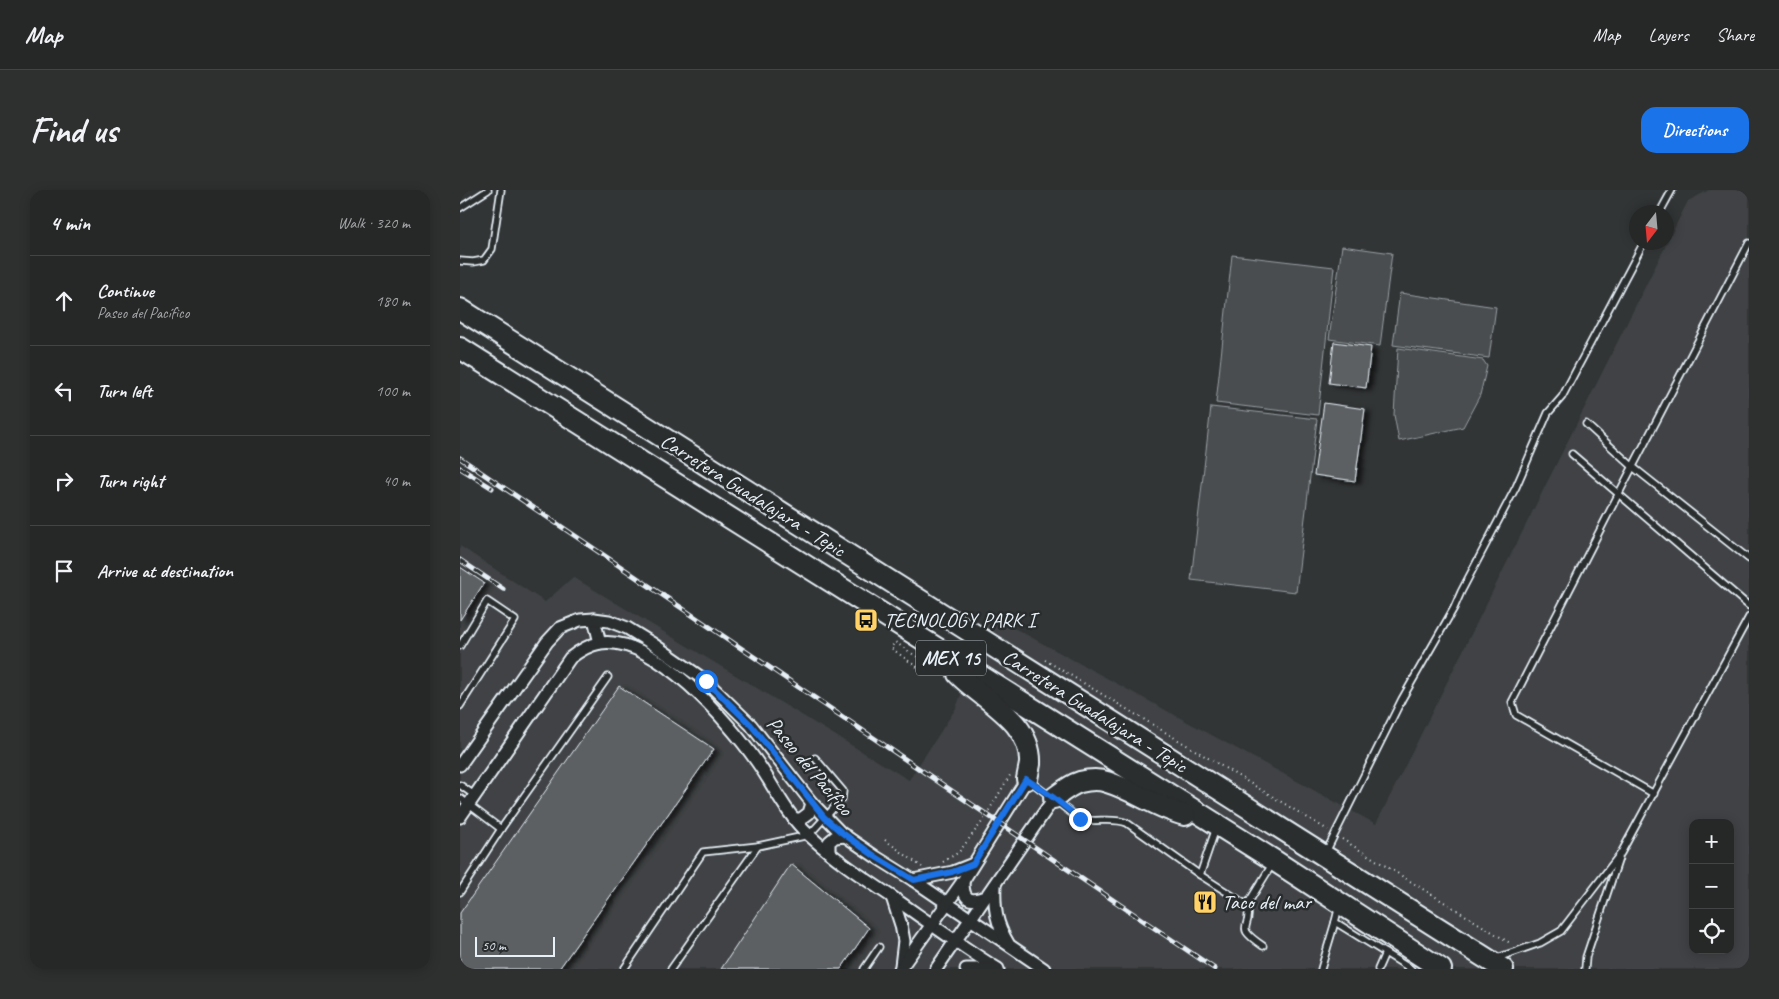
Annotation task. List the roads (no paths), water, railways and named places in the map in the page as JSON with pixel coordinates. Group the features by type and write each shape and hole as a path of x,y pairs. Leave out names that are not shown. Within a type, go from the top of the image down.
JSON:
{"highway":[{"name":"Carretera Guadalajara - Tepic","path":"460,309 1496,964"},
{"name":"Carretera Guadalajara - Tepic","path":"460,348 1274,861 1337,912 1441,969"},
{"path":"937,650 967,683 1010,718 1019,730 1026,743 1030,764 1020,774"},
{"path":"1054,798 1065,789 1079,782 1092,780 1106,781 1156,805 1182,815 1213,823"}],"street":[{"name":"Paseo del Pacífico","path":"460,765 546,642 560,628 580,620 609,621 627,628 706,681 751,725 824,817 846,836 914,880 970,920"},
{"path":"594,620 600,643"},
{"name":"Paseo del Pacífico","path":"460,817 468,799 570,658 582,649 600,643 620,644 640,650 675,674 707,700 734,730 752,754 794,819 808,835 834,858 932,925"},
{"path":"900,968 963,881 1020,774"},
{"path":"936,969 1054,798"},
{"path":"794,819 801,819 809,812 812,803"},
{"path":"829,852 829,842 835,837 846,836"},
{"path":"914,880 952,872 973,864"},
{"path":"963,881 963,891 970,900 976,901 987,896"},
{"path":"995,884 995,908 998,928 1010,947"},
{"path":"892,897 904,941 900,968"},
{"path":"970,920 1044,969"},
{"path":"932,925 998,969"},
{"path":"966,969 998,969"}],"lane":[{"path":"460,208 488,190"},
{"path":"460,260 473,262 484,260 492,249 502,190"},
{"path":"1664,205 1672,190"},
{"path":"1654,794 1516,715 1512,702 1749,243"},
{"path":"1324,856 1402,699 1454,608 1460,592 1516,487 1548,413 1562,397 1640,250"},
{"path":"1586,424 1633,467 1749,559"},
{"path":"1572,454 1749,606"},
{"path":"460,646 487,602 515,620 460,706"},
{"path":"1496,964 1561,931 1621,853 1749,617"},
{"path":"460,892 608,677"},
{"path":"624,969 703,852 758,846 808,835 842,799 843,792 814,758"},
{"path":"1020,774 1080,819 1089,821 1121,820 1128,823 1200,875 1247,905 1249,912 1245,932 1263,946"},
{"path":"460,785 468,799 502,829"},
{"path":"1200,875 1213,823"},
{"path":"671,969 758,846"},
{"path":"1585,969 1586,957 1621,853"},
{"path":"1247,905 1274,861"},
{"path":"1320,969 1337,912 1385,953 1411,969"},
{"path":"864,969 879,947"},
{"path":"1378,969 1385,953"}],"railway":[{"path":"460,458 1215,969"},
{"path":"460,468 492,488"},
{"path":"460,560 503,589"}],"place":[{"name":"TECNOLOGY PARK I","path":"866,620"},
{"name":"Taco del mar","path":"1205,902"}]}
